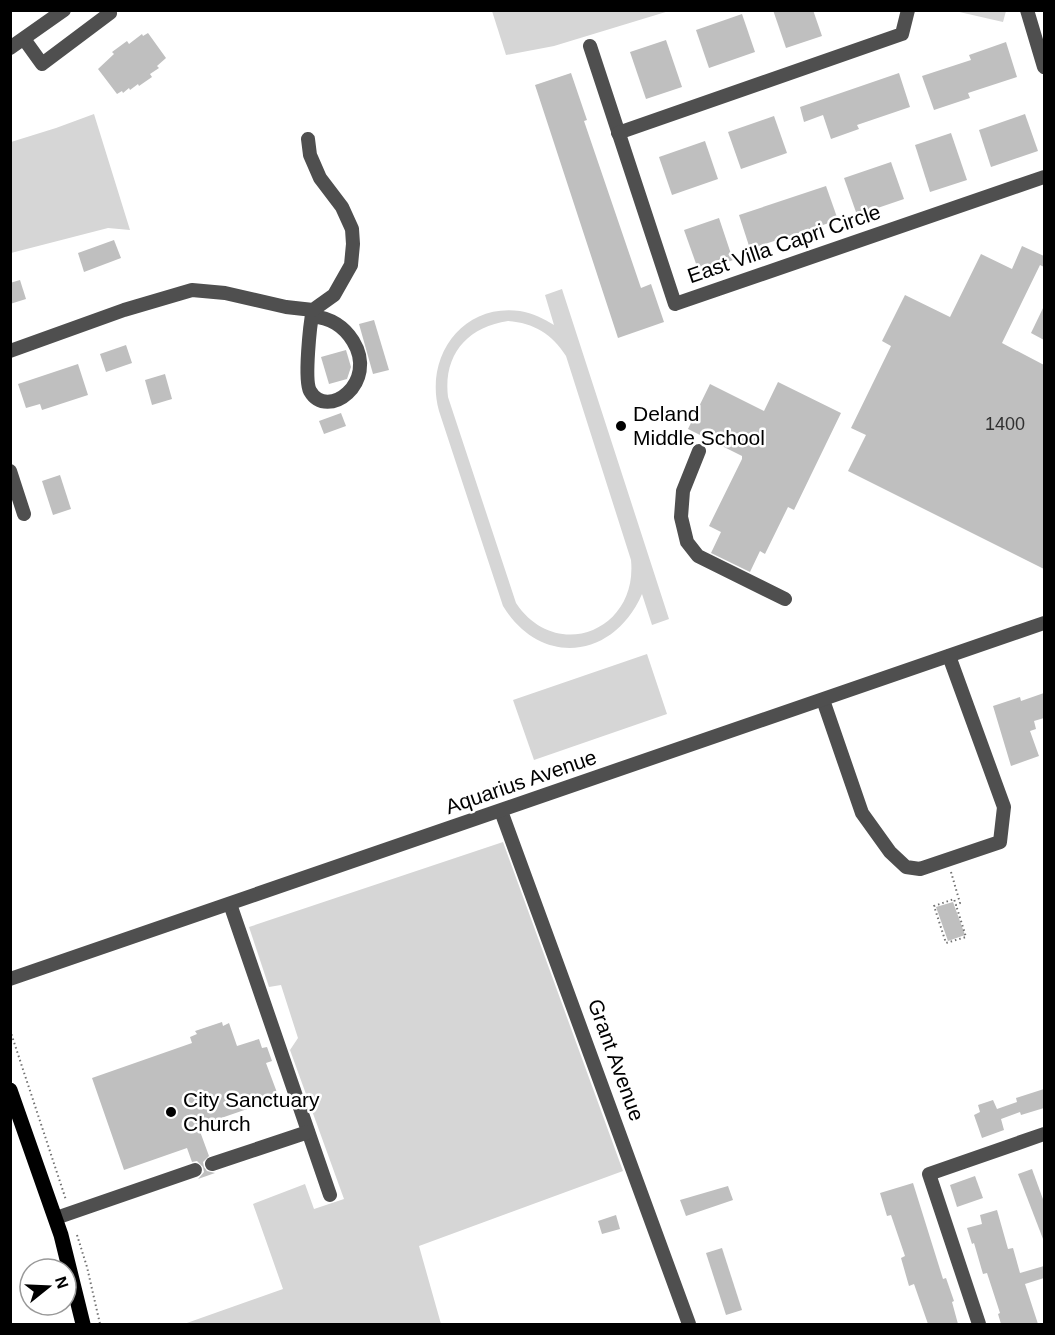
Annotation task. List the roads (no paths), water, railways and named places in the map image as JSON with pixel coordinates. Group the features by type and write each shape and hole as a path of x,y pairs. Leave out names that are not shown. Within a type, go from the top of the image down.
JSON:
{"main road":[{"path":"10,1090 56,1218 74,1281 83,1324"}],"street":[{"path":"10,48 64,10"},
{"path":"24,39 42,64 110,13 109,10"},
{"path":"618,133 902,34 908,10"},
{"path":"1027,10 1044,67"},
{"name":"East Villa Capri Circle","path":"590,46 675,304 1044,177"},
{"path":"10,351 124,310 192,291 225,293 313,313 326,318 347,332 355,345 361,367 359,378 343,396 330,402 323,402 315,398 309,387 307,373 313,313 334,295 351,266 353,244 352,229 342,207 320,178 310,155 308,139"},
{"path":"699,451 683,491 681,516 687,542 698,556 785,599"},
{"path":"10,471 24,514"},
{"name":"Aquarius Avenue","path":"10,979 1044,623"},
{"path":"823,700 862,813 890,852 906,867 920,869 1000,842 1004,807 949,656"},
{"name":"Grant Avenue","path":"501,811 689,1324"},
{"path":"230,904 330,1195"},
{"path":"212,1164 308,1132"},
{"path":"979,1324 929,1174 1044,1134"},
{"path":"56,1218 195,1170"}],"place":[{"name":"Deland Middle School","path":"621,426"},
{"name":"City Sanctuary Church","path":"171,1112"}]}
